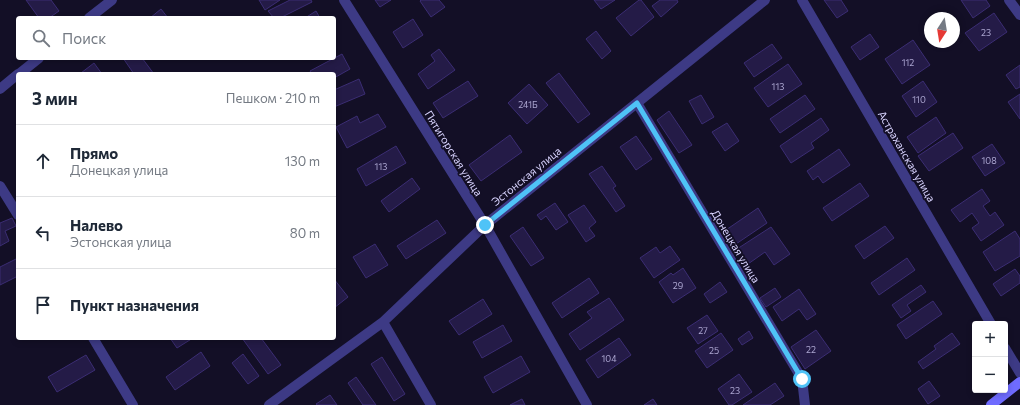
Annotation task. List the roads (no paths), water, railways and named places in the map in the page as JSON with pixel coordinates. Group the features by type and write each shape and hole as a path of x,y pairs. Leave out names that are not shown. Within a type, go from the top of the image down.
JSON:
{"main road":[{"path":"991,405 1020,382"}],"street":[{"path":"92,16 112,0"},
{"name":"Пятигорская улица","path":"344,0 485,225 587,405"},
{"name":"Эстонская улица","path":"269,405 383,322 485,225 765,0"},
{"name":"Астраханская улица","path":"802,0 989,321"},
{"path":"1009,0 1020,15"},
{"path":"21,72 36,60"},
{"path":"0,89 16,76"},
{"name":"Донецкая улица","path":"637,103 802,379 805,405"},
{"path":"0,186 16,212"},
{"path":"383,322 431,405"},
{"path":"93,340 133,405"},
{"path":"1008,353 1020,373"}]}
